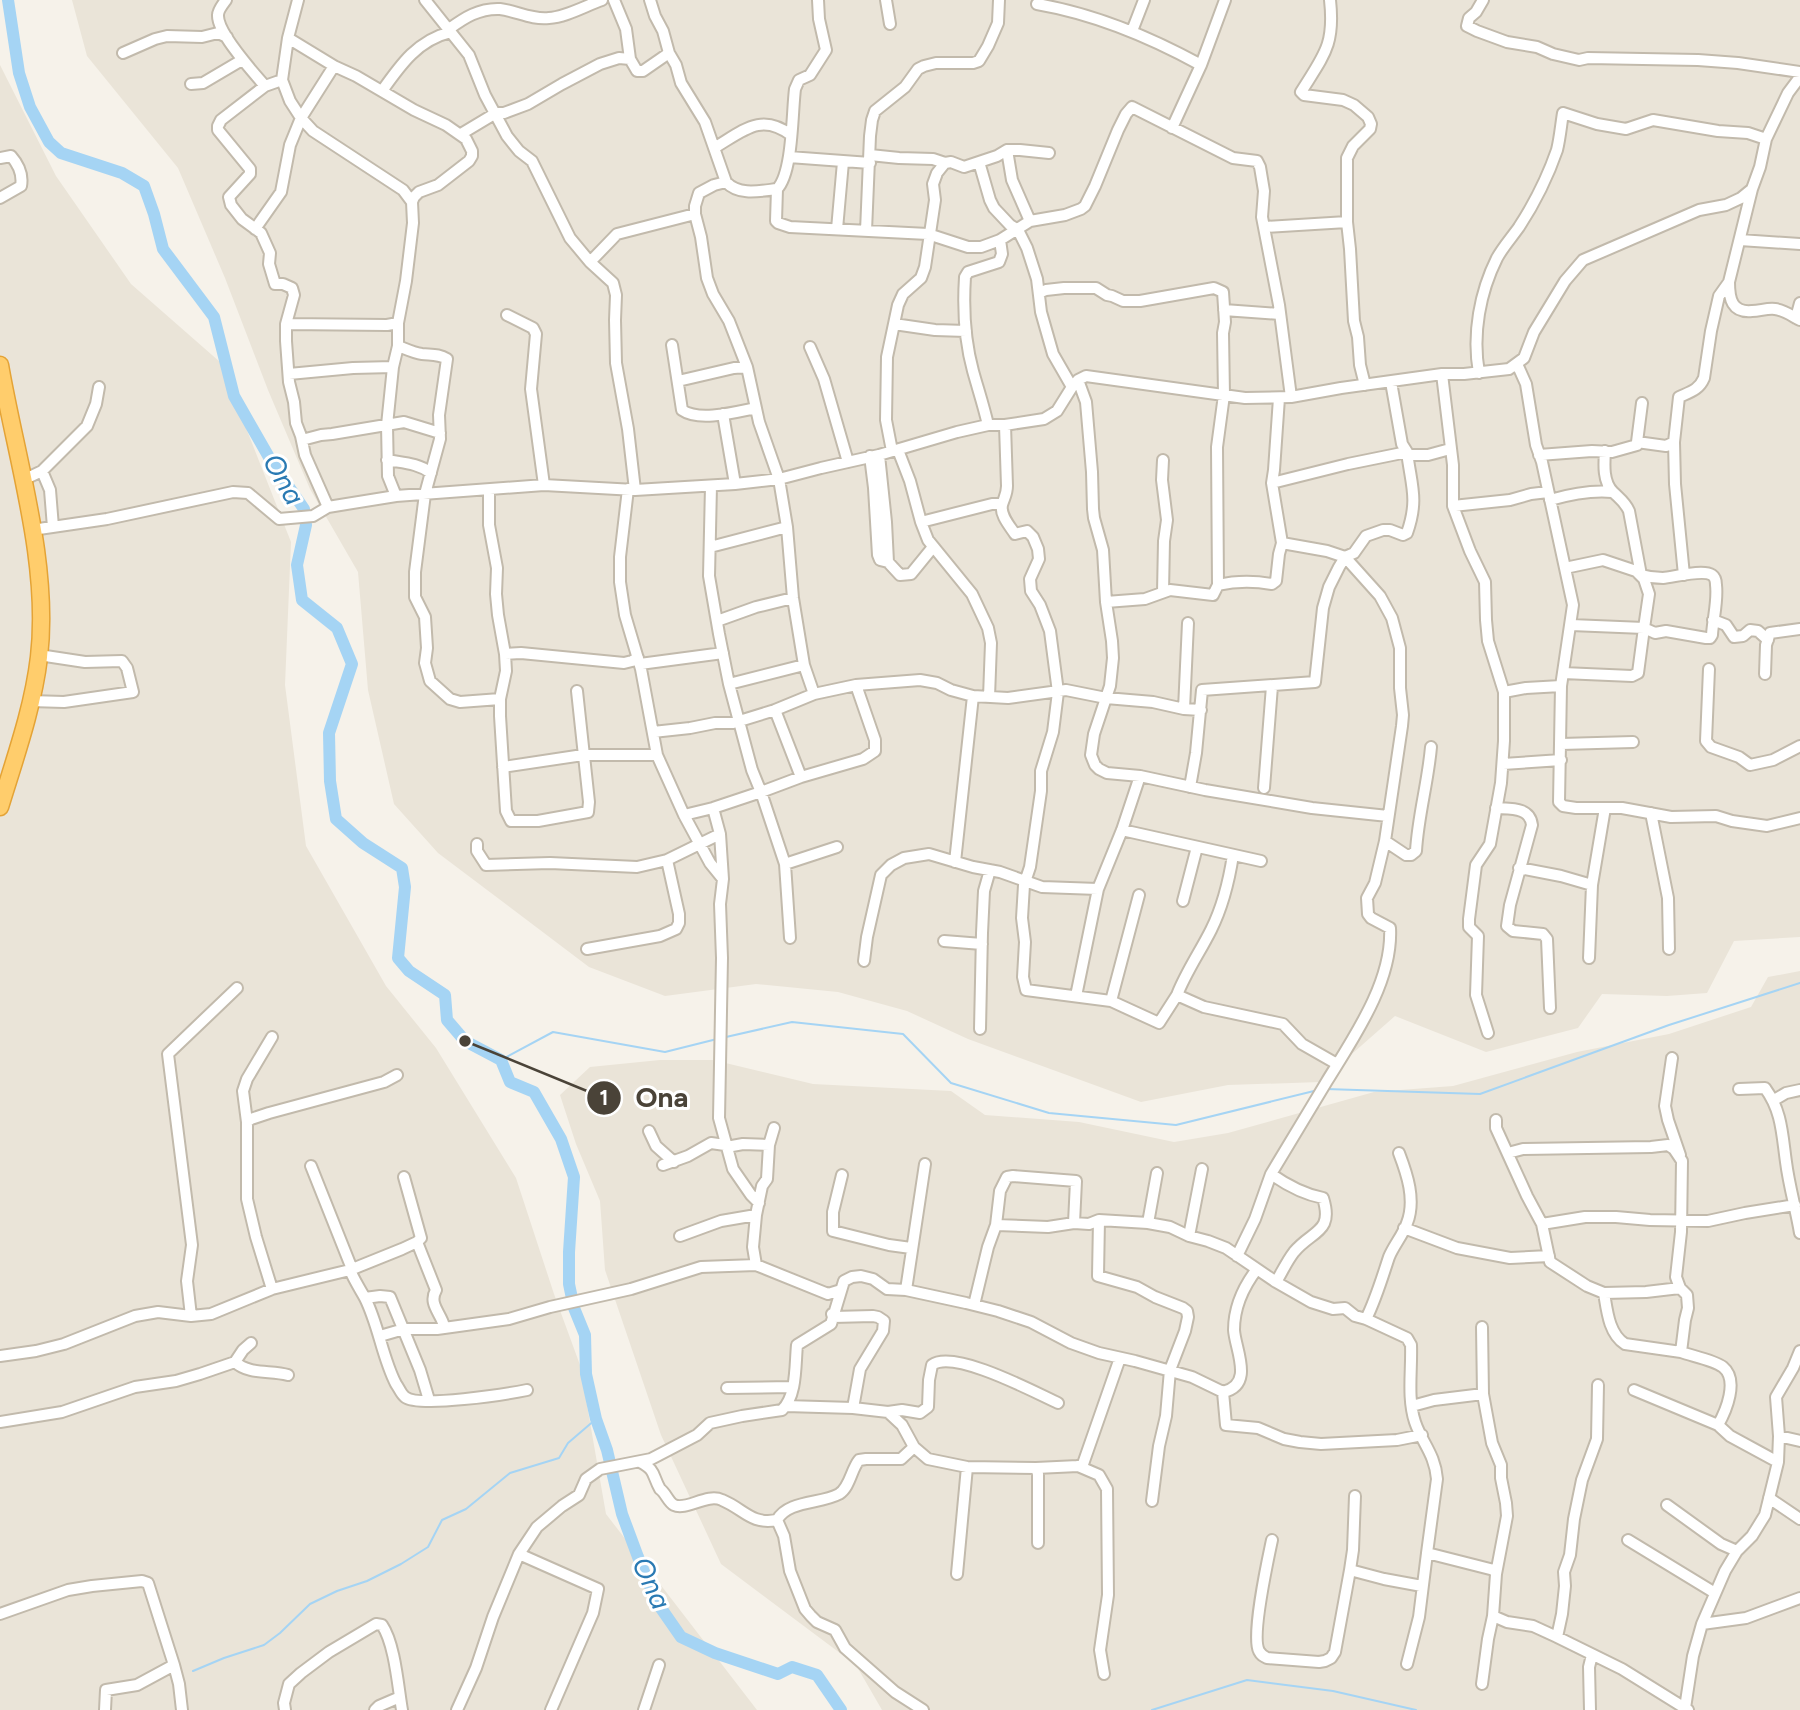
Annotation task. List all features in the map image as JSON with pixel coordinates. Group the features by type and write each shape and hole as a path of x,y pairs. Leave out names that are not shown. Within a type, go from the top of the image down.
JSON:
{"highway":[{"path":"0,365 32,530 40,601 39,655 22,733 0,807"}],"street":[{"path":"226,0 218,12 218,18 242,60 265,86"},
{"path":"298,0 288,38 282,80 290,101 313,131 403,190 412,202"},
{"path":"425,0 468,55 507,136 519,151 532,161 570,238 612,283 616,295 616,363 628,429 631,489 620,557 620,582 625,615 639,661 657,755 699,845 723,879"},
{"path":"614,0 626,29 630,60 636,71 660,61 669,53"},
{"path":"650,0 681,83 705,121 726,182 733,189 749,192 778,189"},
{"path":"818,0 818,19 826,50 810,75 799,80 795,89 789,157 778,189 778,223 790,227 928,234 968,247 981,247 1000,240 1030,221 1065,215 1081,209 1095,186 1118,130 1132,107 1233,158 1257,161 1265,191 1262,217 1280,314 1285,397 1272,483 1282,543 1278,574 1272,584 1218,584"},
{"path":"886,0 890,24"},
{"path":"866,231 872,120 875,111 905,87 918,69 924,66 979,61 998,23 999,0"},
{"path":"1132,32 1144,0"},
{"path":"1172,128 1202,65 1225,0"},
{"path":"1330,0 1332,32 1328,47 1301,92 1311,97 1343,100 1359,108 1370,120 1370,129 1353,146 1346,158 1347,222 1354,321 1365,385"},
{"path":"1483,0 1476,12 1468,18 1467,26 1507,42 1537,47 1567,58 1698,60 1738,63 1800,75 1788,93 1766,139 1728,282 1719,296 1701,385 1679,397 1674,442 1675,484 1684,575"},
{"path":"382,91 403,62 425,42 450,31 465,17 480,10 500,9 528,17 553,18 596,1"},
{"path":"1037,4 1096,18 1178,52 1202,65"},
{"path":"123,53 167,36 202,37 218,33 227,37"},
{"path":"288,38 334,66 461,134 472,151 469,161 438,185 419,192 412,202 411,235 387,425 388,475 396,496"},
{"path":"461,134 496,113 504,113 528,104 600,64 619,58 630,60"},
{"path":"191,84 203,83 242,60"},
{"path":"255,229 281,192 290,145 301,118 334,66"},
{"path":"282,80 265,86 221,120 218,130 250,169 250,174 229,197 229,201 242,219 261,233 270,253 269,260 275,284 292,288 294,295 286,324 286,341 296,423 305,455 328,507"},
{"path":"1479,373 1476,358 1478,326 1485,287 1499,256 1519,226 1544,179 1557,149 1563,113 1597,124 1626,129 1653,120 1766,139"},
{"path":"714,148 749,127 768,123 791,135"},
{"path":"789,157 843,162 933,159 964,167 998,156 1007,150 1049,153"},
{"path":"1007,150 1012,180 1030,221"},
{"path":"0,158 11,156 23,178 21,186 0,198"},
{"path":"837,229 843,162"},
{"path":"979,162 994,208 1018,230 1027,248 1037,279 1041,312 1052,354 1086,402 1093,509 1103,550 1112,658 1110,686 1094,734 1091,755 1093,761 1099,769 1107,773 1140,776 1312,808 1388,816"},
{"path":"945,163 936,173 933,184 935,200 925,267 921,278 903,294 898,305 887,357 886,420 895,450 910,481 921,522 933,547 972,594 985,621 991,643 989,697"},
{"path":"726,182 699,193 695,214 707,278 729,321 747,367 759,422 779,479 787,527 793,598 804,665 814,694"},
{"path":"32,530 107,519 233,492 248,493 279,519 313,516 328,507 396,496 544,485 631,489 779,479 875,456 957,432 988,425 1044,419 1057,411 1075,384 1086,376 1245,398 1285,397 1442,374 1508,369 1524,358 1534,332 1565,281 1583,260 1699,210 1726,205 1752,189"},
{"path":"590,262 617,234 695,214"},
{"path":"1265,228 1347,222"},
{"path":"988,425 973,371 966,331 965,277 968,272 999,262 1002,254 1000,240"},
{"path":"1740,240 1800,244"},
{"path":"1728,282 1730,299 1735,307 1748,312 1779,309 1798,319 1800,303"},
{"path":"1038,293 1064,288 1096,288 1123,301 1140,301 1214,288 1223,292 1224,395 1217,447 1218,584 1213,594 1170,590 1145,600 1106,602"},
{"path":"1224,310 1280,314"},
{"path":"507,315 533,328 536,334 531,389 544,485"},
{"path":"286,324 398,323"},
{"path":"894,324 966,331"},
{"path":"672,345 682,410 693,415 723,414 756,408"},
{"path":"398,346 419,354 443,356 447,359 439,415 440,439 425,494 415,597 425,617 425,663 430,681 450,699 460,702 500,699"},
{"path":"810,347 824,379 849,462"},
{"path":"1517,364 1526,384 1536,445 1573,605 1561,686 1559,802 1563,806 1622,808 1671,817 1716,816 1768,826 1800,818"},
{"path":"289,374 393,367"},
{"path":"678,381 747,367"},
{"path":"1442,374 1453,465 1453,506 1470,551 1486,582 1488,641 1504,692 1501,783 1490,844 1476,865 1469,919 1469,927 1478,936 1476,995 1488,1033"},
{"path":"1190,787 1202,690 1315,682 1323,608 1328,587 1345,557 1354,553 1366,536 1373,533 1390,530 1402,535 1407,533 1414,493 1391,382"},
{"path":"23,480 42,471 87,426 96,404 99,387"},
{"path":"1539,455 1612,452 1637,445 1642,403"},
{"path":"723,414 735,484"},
{"path":"302,440 404,422 440,433"},
{"path":"1005,425 1007,496 1002,504 1002,514 1014,534 1027,531 1038,549 1039,559 1030,579 1031,591 1040,605 1050,631 1058,692 1053,732 1041,771 1041,791 1030,867 1025,881 1022,918 1025,942 1023,977 1026,990 1111,1001 1159,1023 1212,929 1229,884 1233,855"},
{"path":"1637,442 1666,446 1674,442"},
{"path":"1272,483 1406,452 1409,455 1428,455 1450,449"},
{"path":"1605,451 1608,486 1625,502 1629,511 1641,575"},
{"path":"875,456 874,488 880,560 888,562 900,575 911,574 933,547"},
{"path":"387,460 424,467 431,472"},
{"path":"1163,460 1162,480 1167,520 1163,592"},
{"path":"42,471 50,490 52,527"},
{"path":"711,485 709,576 723,653 752,771 785,864 790,939"},
{"path":"1453,506 1510,500 1531,494 1549,496 1598,490 1612,492"},
{"path":"489,491 489,525 497,568 496,594 505,654 506,671 500,699 506,811 511,821 538,821 587,812 589,802 577,691"},
{"path":"921,522 992,504 1002,504"},
{"path":"710,547 787,527"},
{"path":"1237,1256 1255,1219 1271,1174 1360,1026 1380,987 1391,942 1390,928 1368,914 1367,898 1375,883 1385,841 1403,715 1400,648 1392,618 1380,596 1345,557 1282,543"},
{"path":"1563,673 1632,676 1637,673 1649,594 1644,579 1636,571 1603,560 1565,568"},
{"path":"1572,625 1644,628 1655,633 1666,631 1710,638 1716,590 1714,576 1684,575 1661,578 1641,575"},
{"path":"717,621 756,607 793,598"},
{"path":"1713,620 1726,625 1734,637 1742,636 1749,630 1758,631 1768,640"},
{"path":"1184,709 1188,623"},
{"path":"1765,674 1766,645 1770,633 1800,629"},
{"path":"505,654 536,654 624,663 723,653"},
{"path":"30,701 64,702 133,692 127,668 122,662 85,662 39,655"},
{"path":"730,684 804,665"},
{"path":"1709,669 1706,741 1712,747 1739,757 1750,765 1773,760 1800,746"},
{"path":"653,732 739,721 814,694 856,685 920,680 973,696 1008,698 1066,690 1200,710"},
{"path":"684,815 863,759 875,751 856,685"},
{"path":"1264,788 1272,685"},
{"path":"1504,692 1561,686"},
{"path":"956,862 973,696"},
{"path":"775,710 801,777"},
{"path":"1561,744 1633,742"},
{"path":"1385,841 1406,855 1416,851 1418,825 1429,778 1431,747"},
{"path":"503,767 583,755 657,755"},
{"path":"1503,764 1561,760"},
{"path":"1076,996 1098,889 1140,776"},
{"path":"713,808 720,834 723,879 720,904 722,970 719,1118 733,1169 759,1203"},
{"path":"1496,808 1522,811 1531,818 1532,825 1507,926 1513,931 1543,934 1547,939 1550,1008"},
{"path":"1589,958 1592,885 1605,808"},
{"path":"1651,813 1668,898 1669,949"},
{"path":"1122,830 1261,861"},
{"path":"477,844 477,851 486,865 550,863 637,867 667,860 720,834"},
{"path":"785,864 837,847"},
{"path":"1184,901 1197,847"},
{"path":"864,961 881,875 904,858 929,854 1042,887 1098,889"},
{"path":"587,949 660,936 676,929 679,914 667,860"},
{"path":"1519,869 1561,876 1592,885"},
{"path":"980,1029 984,891 990,870"},
{"path":"1111,1001 1139,895"},
{"path":"944,941 982,944"},
{"path":"191,1316 187,1281 192,1245 168,1054 237,988"},
{"path":"1177,995 1204,1007 1283,1024 1302,1044 1337,1065"},
{"path":"272,1037 247,1079 243,1091 247,1122 247,1199 272,1289"},
{"path":"1672,1058 1665,1106 1682,1161 1682,1222 1676,1277 1680,1288 1687,1295 1689,1308 1681,1352"},
{"path":"247,1122 269,1113 384,1082 397,1075"},
{"path":"1739,1089 1765,1088 1774,1100 1783,1131 1786,1163 1800,1233"},
{"path":"1774,1100 1786,1093 1800,1090"},
{"path":"1496,1120 1496,1128 1542,1224 1550,1262 1587,1286 1604,1293 1680,1288"},
{"path":"756,1265 753,1247 756,1215 762,1186 767,1179 769,1144 774,1128"},
{"path":"649,1131 669,1163 711,1143 732,1146 769,1144"},
{"path":"1508,1153 1523,1149 1668,1145 1682,1161"},
{"path":"1366,1318 1409,1212 1408,1176 1399,1153"},
{"path":"906,1290 925,1164"},
{"path":"312,1166 380,1336 386,1361 403,1396 411,1400 429,1401 485,1397 527,1390"},
{"path":"1189,1236 1202,1169"},
{"path":"1148,1223 1157,1173"},
{"path":"1271,1174 1289,1187 1323,1198 1328,1213 1322,1229 1294,1252 1276,1282"},
{"path":"842,1175 833,1212 833,1231 911,1248"},
{"path":"0,1356 64,1344 135,1316 158,1312 191,1316 211,1314 272,1289 351,1269 417,1242 421,1238 420,1231 404,1177"},
{"path":"974,1305 996,1225 1000,1191 1007,1177 1076,1181 1074,1223"},
{"path":"1542,1224 1585,1217 1716,1221 1794,1205"},
{"path":"680,1236 722,1221 756,1215"},
{"path":"1099,1220 1098,1276 1137,1287 1187,1311 1185,1331 1170,1370 1166,1416 1152,1501"},
{"path":"996,1225 1048,1227 1089,1224 1099,1220 1170,1227 1226,1248 1311,1302 1333,1309 1345,1308 1407,1338 1411,1345 1412,1405 1415,1422 1436,1466 1437,1479 1419,1617 1408,1664"},
{"path":"1404,1228 1457,1248 1510,1258 1549,1256"},
{"path":"417,1242 436,1290 433,1300 443,1321 444,1326 441,1328"},
{"path":"380,1336 404,1329 441,1328 509,1319 625,1290 701,1267 756,1265 828,1294 841,1290"},
{"path":"457,1710 476,1668 519,1554 537,1527 579,1495 586,1479 600,1469 651,1459 697,1434 710,1423 782,1410 792,1387 797,1345 831,1324 844,1281 861,1276 873,1279 887,1289 906,1290 974,1305 1031,1322 1070,1343 1192,1377 1223,1392 1238,1382 1241,1373 1234,1329 1245,1285 1257,1269"},
{"path":"1604,1293 1612,1329 1618,1339 1625,1343 1681,1352 1723,1367 1729,1374 1731,1387 1718,1425"},
{"path":"828,1294 833,1317"},
{"path":"365,1298 390,1297 420,1370 429,1401"},
{"path":"833,1317 873,1316 884,1321 883,1331 860,1370 853,1408"},
{"path":"1482,1327 1483,1394 1492,1443 1501,1465 1507,1516 1496,1574 1493,1616 1482,1684"},
{"path":"0,1422 62,1412 135,1387 176,1381 235,1362 251,1343"},
{"path":"1493,1616 1507,1622 1533,1626 1557,1637 1622,1669 1672,1706 1686,1709 1693,1656 1702,1624 1737,1551 1752,1536 1765,1515 1778,1462 1776,1397 1800,1351"},
{"path":"888,1412 902,1425 914,1447 928,1460 967,1467 1078,1466 1086,1460 1120,1358"},
{"path":"786,1406 920,1413 929,1406 929,1380 932,1365 938,1361 976,1367 1058,1403"},
{"path":"235,1362 262,1373 288,1375"},
{"path":"1557,1637 1564,1572 1570,1555 1574,1519 1582,1480 1597,1439 1598,1385"},
{"path":"727,1388 792,1387"},
{"path":"1634,1390 1718,1425 1730,1436 1778,1462"},
{"path":"1223,1392 1226,1425 1258,1428 1300,1443 1397,1440 1422,1435"},
{"path":"1412,1405 1483,1394"},
{"path":"1779,1436 1800,1441"},
{"path":"640,1462 650,1467 660,1489 676,1506 717,1499 762,1522 777,1520 779,1516 794,1508 840,1493 859,1460 901,1459 914,1447"},
{"path":"1078,1466 1099,1475 1107,1489 1108,1595 1100,1650 1104,1674"},
{"path":"957,1574 967,1467"},
{"path":"1036,1468 1038,1543"},
{"path":"1272,1539 1256,1635 1258,1651 1267,1658 1325,1661 1331,1658 1337,1644 1353,1550 1355,1496"},
{"path":"1769,1498 1800,1519"},
{"path":"1667,1505 1721,1544 1737,1551"},
{"path":"777,1520 785,1536 790,1571 801,1600 811,1616 817,1622 835,1630 845,1648 895,1692 923,1710"},
{"path":"1628,1540 1715,1593"},
{"path":"1427,1553 1488,1567 1496,1574"},
{"path":"519,1554 598,1589 593,1613 551,1710"},
{"path":"1350,1570 1384,1580 1422,1586"},
{"path":"0,1614 68,1590 142,1581 148,1583 174,1665 182,1710"},
{"path":"1702,1624 1746,1618 1800,1598"},
{"path":"285,1710 289,1684 329,1652 376,1624 382,1625 385,1630 394,1660 402,1710"},
{"path":"1590,1710 1589,1667 1592,1655"},
{"path":"105,1710 106,1690 137,1685 174,1665"},
{"path":"644,1710 659,1665"},
{"path":"374,1710 400,1698"}],"shaded area":[{"path":"72,0 1800,0 1800,937 1734,941 1707,993 1667,996 1602,994 1578,1028 1486,1052 1395,1016 1320,1082 1228,1085 1141,1102 968,1039 907,1011 838,992 756,984 665,996 589,967 438,853 394,804 368,690 358,572 310,489 178,168 87,56"},
{"path":"0,65 56,176 131,284 220,362 291,542 285,685 306,846 386,986 436,1048 516,1178 580,1365 606,1514 757,1710 0,1710"},
{"path":"1800,971 1800,1710 882,1710 856,1665 721,1564 661,1435 605,1270 600,1201 576,1144 560,1095 590,1067 660,1060 713,1060 813,1084 951,1091 985,1115 1079,1122 1174,1142 1228,1133 1374,1092 1453,1086 1577,1052 1669,1034 1751,1007 1768,977"}],"waterway":[{"name":"Ona","path":"8,0 19,73 30,107 49,142 61,153 122,173 144,186 163,249 214,317 234,396 270,459 304,509 306,525 297,565 302,600 337,628 352,664 329,733 330,781 336,819 363,843 402,868 405,887 398,958 409,971 445,995 447,1020 465,1041 501,1060 510,1082 534,1092 561,1139 574,1177 569,1284 574,1308 585,1335 586,1374 622,1514 656,1601 681,1637 715,1653 778,1674 792,1667 817,1675 841,1710"},
{"path":"1326,1089 1480,1094 1669,1025 1800,983"},
{"path":"726,1037 792,1022 903,1034 951,1083 1049,1113 1176,1125 1314,1091"},
{"path":"501,1060 553,1032 665,1052 717,1039"},
{"path":"193,1671 264,1645 310,1604 401,1564 428,1547 442,1520 466,1509 510,1473 559,1458 568,1443 596,1419"},
{"path":"1152,1710 1247,1680 1333,1691 1416,1710"}],"place":[{"name":"Ona","path":"465,1041"}]}
